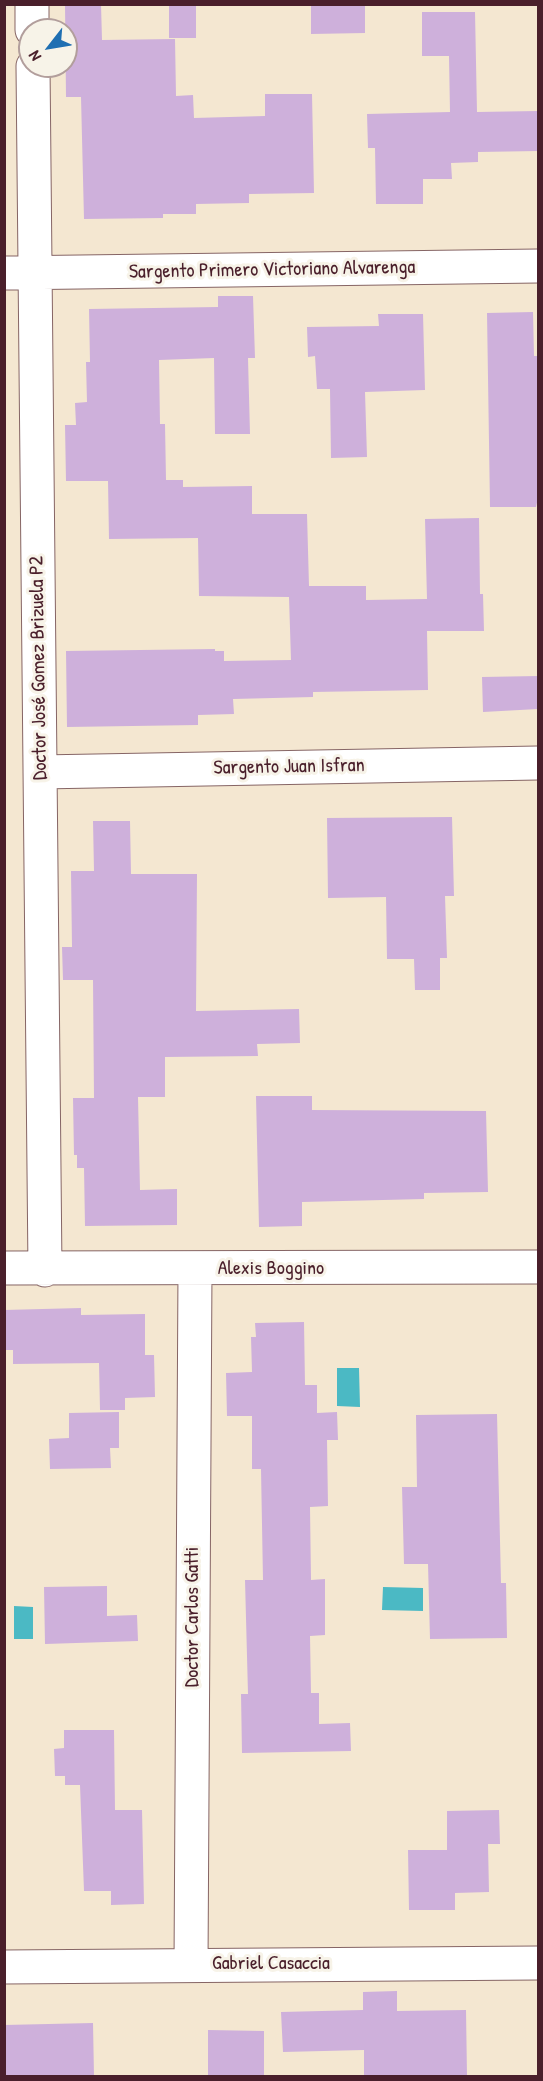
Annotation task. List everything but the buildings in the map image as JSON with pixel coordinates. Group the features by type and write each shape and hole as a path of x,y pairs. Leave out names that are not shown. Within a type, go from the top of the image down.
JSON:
{"street":[{"name":"Doctor José Gomez Brizuela P2","path":"32,78 20,273 40,772 45,1270"},
{"name":"Sargento Primero Victoriano Alvarenga","path":"20,273 538,266"},
{"name":"Sargento Juan Isfran","path":"40,772 538,763"},
{"name":"Alexis Boggino","path":"4,1268 195,1270 538,1267"},
{"name":"Doctor Carlos Gatti","path":"190,1964 195,1270"},
{"name":"Gabriel Casaccia","path":"4,1967 538,1963"}],"water":[{"path":"337,1368 359,1368 360,1407 337,1406"},
{"path":"383,1587 423,1588 423,1611 382,1610"},
{"path":"14,1606 33,1607 33,1639 14,1639"}]}
